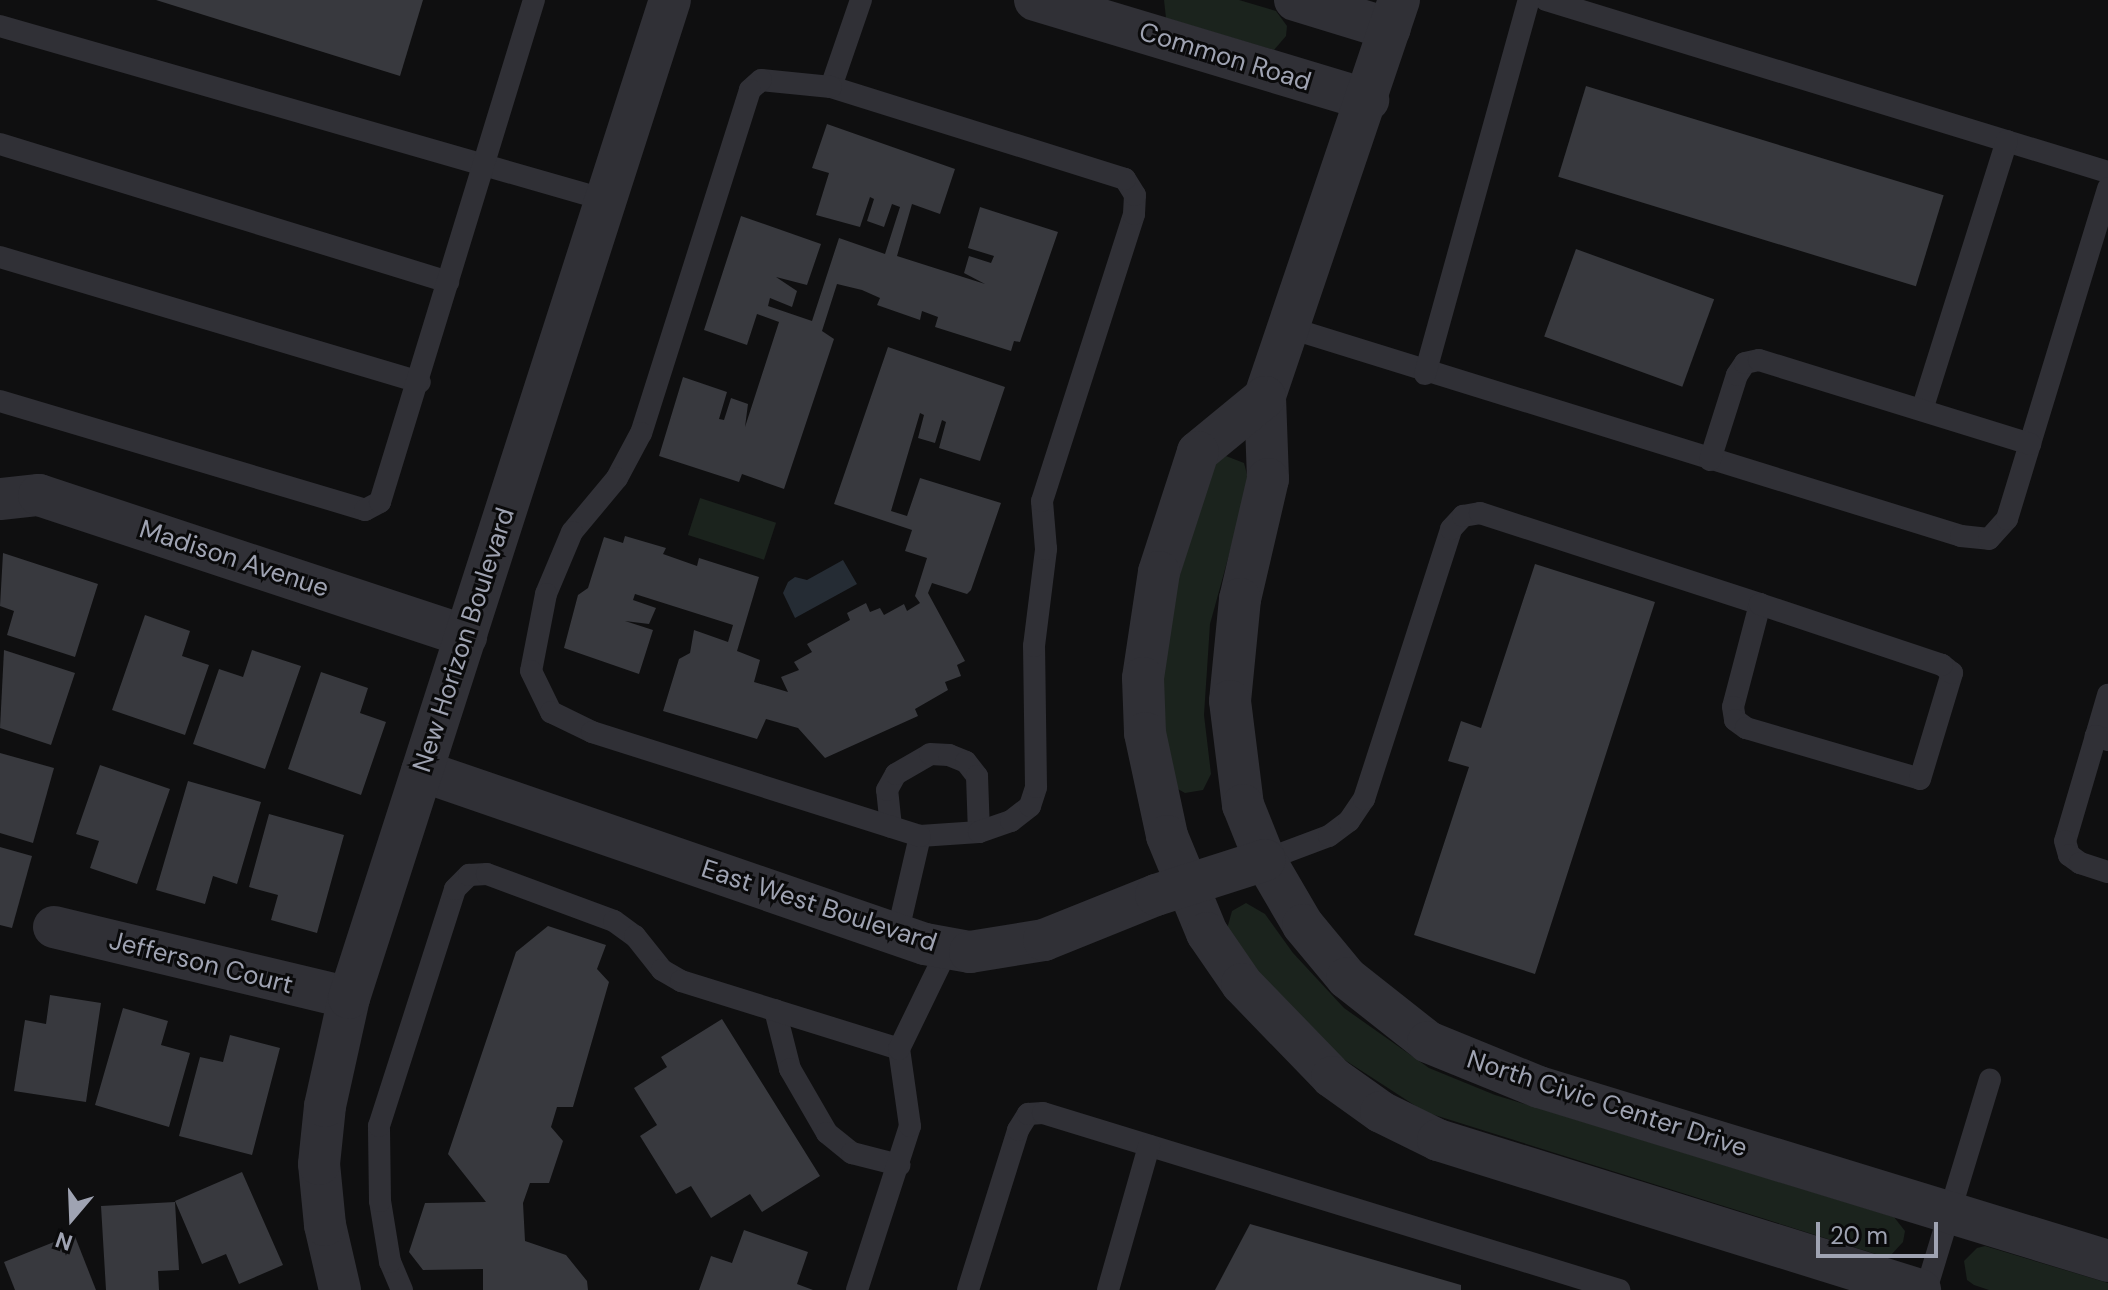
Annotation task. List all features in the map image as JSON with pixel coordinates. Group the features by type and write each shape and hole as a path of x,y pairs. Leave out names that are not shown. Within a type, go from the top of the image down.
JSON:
{"street":[{"name":"New Horizon Boulevard","path":"340,1290 325,1225 319,1164 325,1106 349,998 670,0"},
{"name":"Common Road","path":"1035,0 1127,13 1368,100"},
{"path":"1295,0 1394,15"},
{"name":"North Civic Center Drive","path":"1394,15 1368,100 1265,397 1268,479 1238,613 1230,701 1243,805 1265,860 1303,925 1347,978 1428,1042 1539,1087 2108,1261"},
{"path":"1265,397 1198,452 1159,572 1149,624 1145,733 1153,785 1186,886 1207,933 1278,1027 1332,1077 1381,1112 1504,1164 1923,1290"},
{"name":"Madison Avenue","path":"0,499 39,495 466,636"},
{"name":"East West Boulevard","path":"422,771 897,935 970,952 1044,940 1186,886 1265,860"},
{"name":"Jefferson Court","path":"54,927 349,998"}],"lane":[{"path":"0,401 365,510 380,502 420,382 534,0"},
{"path":"831,87 861,0"},
{"path":"1425,374 1529,0"},
{"path":"1546,0 2108,172"},
{"path":"0,26 606,200"},
{"path":"777,78 831,87 1125,179 1135,195 1134,214 1042,501 1046,549 1034,646 1036,787 1030,806 1011,821 979,832 920,836 592,732 551,712 531,671 546,594 572,532 617,478 641,433 750,90 761,80 777,78"},
{"path":"1922,410 2007,141"},
{"path":"0,144 448,282"},
{"path":"1290,328 1425,374 1961,536 1989,539 2007,519 2108,188"},
{"path":"0,257 420,382"},
{"path":"1710,460 1745,363 1759,360 2030,444"},
{"path":"1265,860 1329,836 1349,821 1364,799 1451,529 1463,516 1480,513 1760,604 1942,665 1952,673 1920,779 1746,728 1735,720 1733,707 1760,604"},
{"path":"2108,695 2102,738 2065,841 2069,855 2108,872"},
{"path":"891,827 887,790 896,774 930,754 949,755 966,762 977,776 979,832"},
{"path":"897,935 920,836"},
{"path":"402,1290 390,1262 380,1201 379,1126 455,889 469,875 487,874 614,921 635,936 662,970 681,981 899,1049"},
{"path":"857,1290 899,1165 911,1107 899,1049 948,948"},
{"path":"775,1010 790,1069 827,1133 852,1153 899,1165"},
{"path":"1923,1290 1990,1079"},
{"path":"968,1290 1018,1130 1028,1114 1043,1113 1619,1290"},
{"path":"1108,1290 1149,1146"}],"shaded area":[{"path":"1164,0 1239,0 1276,11 1287,26 1286,36 1274,50 1166,18"},
{"path":"1226,456 1244,463 1249,482 1210,624 1204,715 1211,774 1203,790 1185,793 1176,788 1166,755 1162,682 1171,604 1212,466"},
{"path":"700,498 776,523 764,560 688,535"},
{"path":"843,560 857,584 795,618 783,593 788,582 795,577 807,580"},
{"path":"1246,903 1265,914 1293,953 1344,1008 1429,1068 1495,1095 1894,1217 1905,1231 1903,1242 1891,1255 1882,1256 1425,1112 1334,1053 1278,1000 1227,929 1232,911"},
{"path":"1985,1246 2108,1283 2108,1290 1989,1290 1974,1285 1967,1280 1964,1261 1977,1248"}],"building":[{"path":"156,0 423,0 400,76"},
{"path":"1586,86 1944,195 1916,286 1558,177"},
{"path":"827,124 955,169 940,214 912,204 897,256 985,284 964,273 969,256 991,263 994,256 968,248 980,207 1058,232 1020,342 1014,341 1011,351 935,327 938,317 922,311 920,320 877,305 880,298 862,290 837,284 822,331 834,339 784,489 742,474 739,482 659,456 683,377 727,392 719,419 724,420 731,398 748,404 745,427 779,322 757,314 747,345 704,330 741,216 821,244 807,285 776,277 797,291 792,307 770,298 768,306 812,321 839,238 885,254 900,207 892,204 884,227 867,221 874,199 870,197 860,227 816,215 829,173 812,168"},
{"path":"1576,249 1714,299 1682,387 1544,336"},
{"path":"888,347 1005,387 980,461 939,448 946,422 942,420 935,443 918,438 924,415 920,413 891,511 907,516 920,478 1001,503 971,590 967,594 932,583 928,593 965,661 957,665 961,676 945,682 948,690 915,709 918,716 825,758 798,728 766,719 757,739 663,711 679,659 690,653 694,630 728,642 733,625 635,594 633,600 656,608 649,624 625,621 653,630 639,674 564,648 578,595 588,588 604,537 623,543 625,536 666,548 663,554 697,566 699,558 759,577 737,651 760,660 754,682 788,692 781,677 799,670 794,662 812,652 807,644 850,620 847,613 866,603 870,612 880,608 884,615 904,604 907,611 920,603 915,596 927,558 905,551 912,530 834,504"},
{"path":"3,553 98,584 75,657 7,635 14,611 0,606"},
{"path":"1535,564 1655,602 1535,974 1414,935 1469,767 1448,761 1461,721 1481,728"},
{"path":"145,615 190,631 182,656 209,665 185,735 112,710"},
{"path":"4,650 75,673 51,745 0,728"},
{"path":"252,650 301,666 265,769 193,744 219,669 243,677"},
{"path":"321,672 368,688 360,713 386,722 361,795 288,769"},
{"path":"0,753 54,768 33,843 0,833"},
{"path":"100,765 170,789 137,884 90,868 99,841 76,834"},
{"path":"188,781 261,802 237,884 213,876 205,904 156,890"},
{"path":"269,814 344,835 317,933 271,920 278,895 249,887"},
{"path":"0,847 32,856 12,928 0,925"},
{"path":"548,926 606,945 597,969 609,982 573,1107 557,1107 551,1127 563,1141 549,1183 530,1183 523,1203 525,1241 566,1255 587,1281 588,1290 483,1290 483,1269 423,1270 409,1252 425,1203 486,1202 448,1154 516,952"},
{"path":"50,995 101,1003 86,1102 14,1091 25,1020 46,1024"},
{"path":"123,1008 168,1021 161,1045 190,1053 169,1127 95,1105"},
{"path":"722,1019 820,1176 762,1212 750,1194 711,1218 691,1186 676,1194 640,1136 657,1125 634,1088 667,1067 661,1057"},
{"path":"230,1035 280,1048 252,1155 179,1136 200,1057 223,1062"},
{"path":"242,1172 283,1265 239,1284 226,1254 202,1264 175,1201"},
{"path":"175,1202 179,1270 158,1271 159,1290 106,1290 101,1206"},
{"path":"1250,1224 1461,1285 1461,1290 1215,1290"},
{"path":"744,1230 808,1252 797,1284 813,1290 699,1290 711,1256 732,1263"},
{"path":"74,1234 96,1290 15,1290 4,1262"}]}
